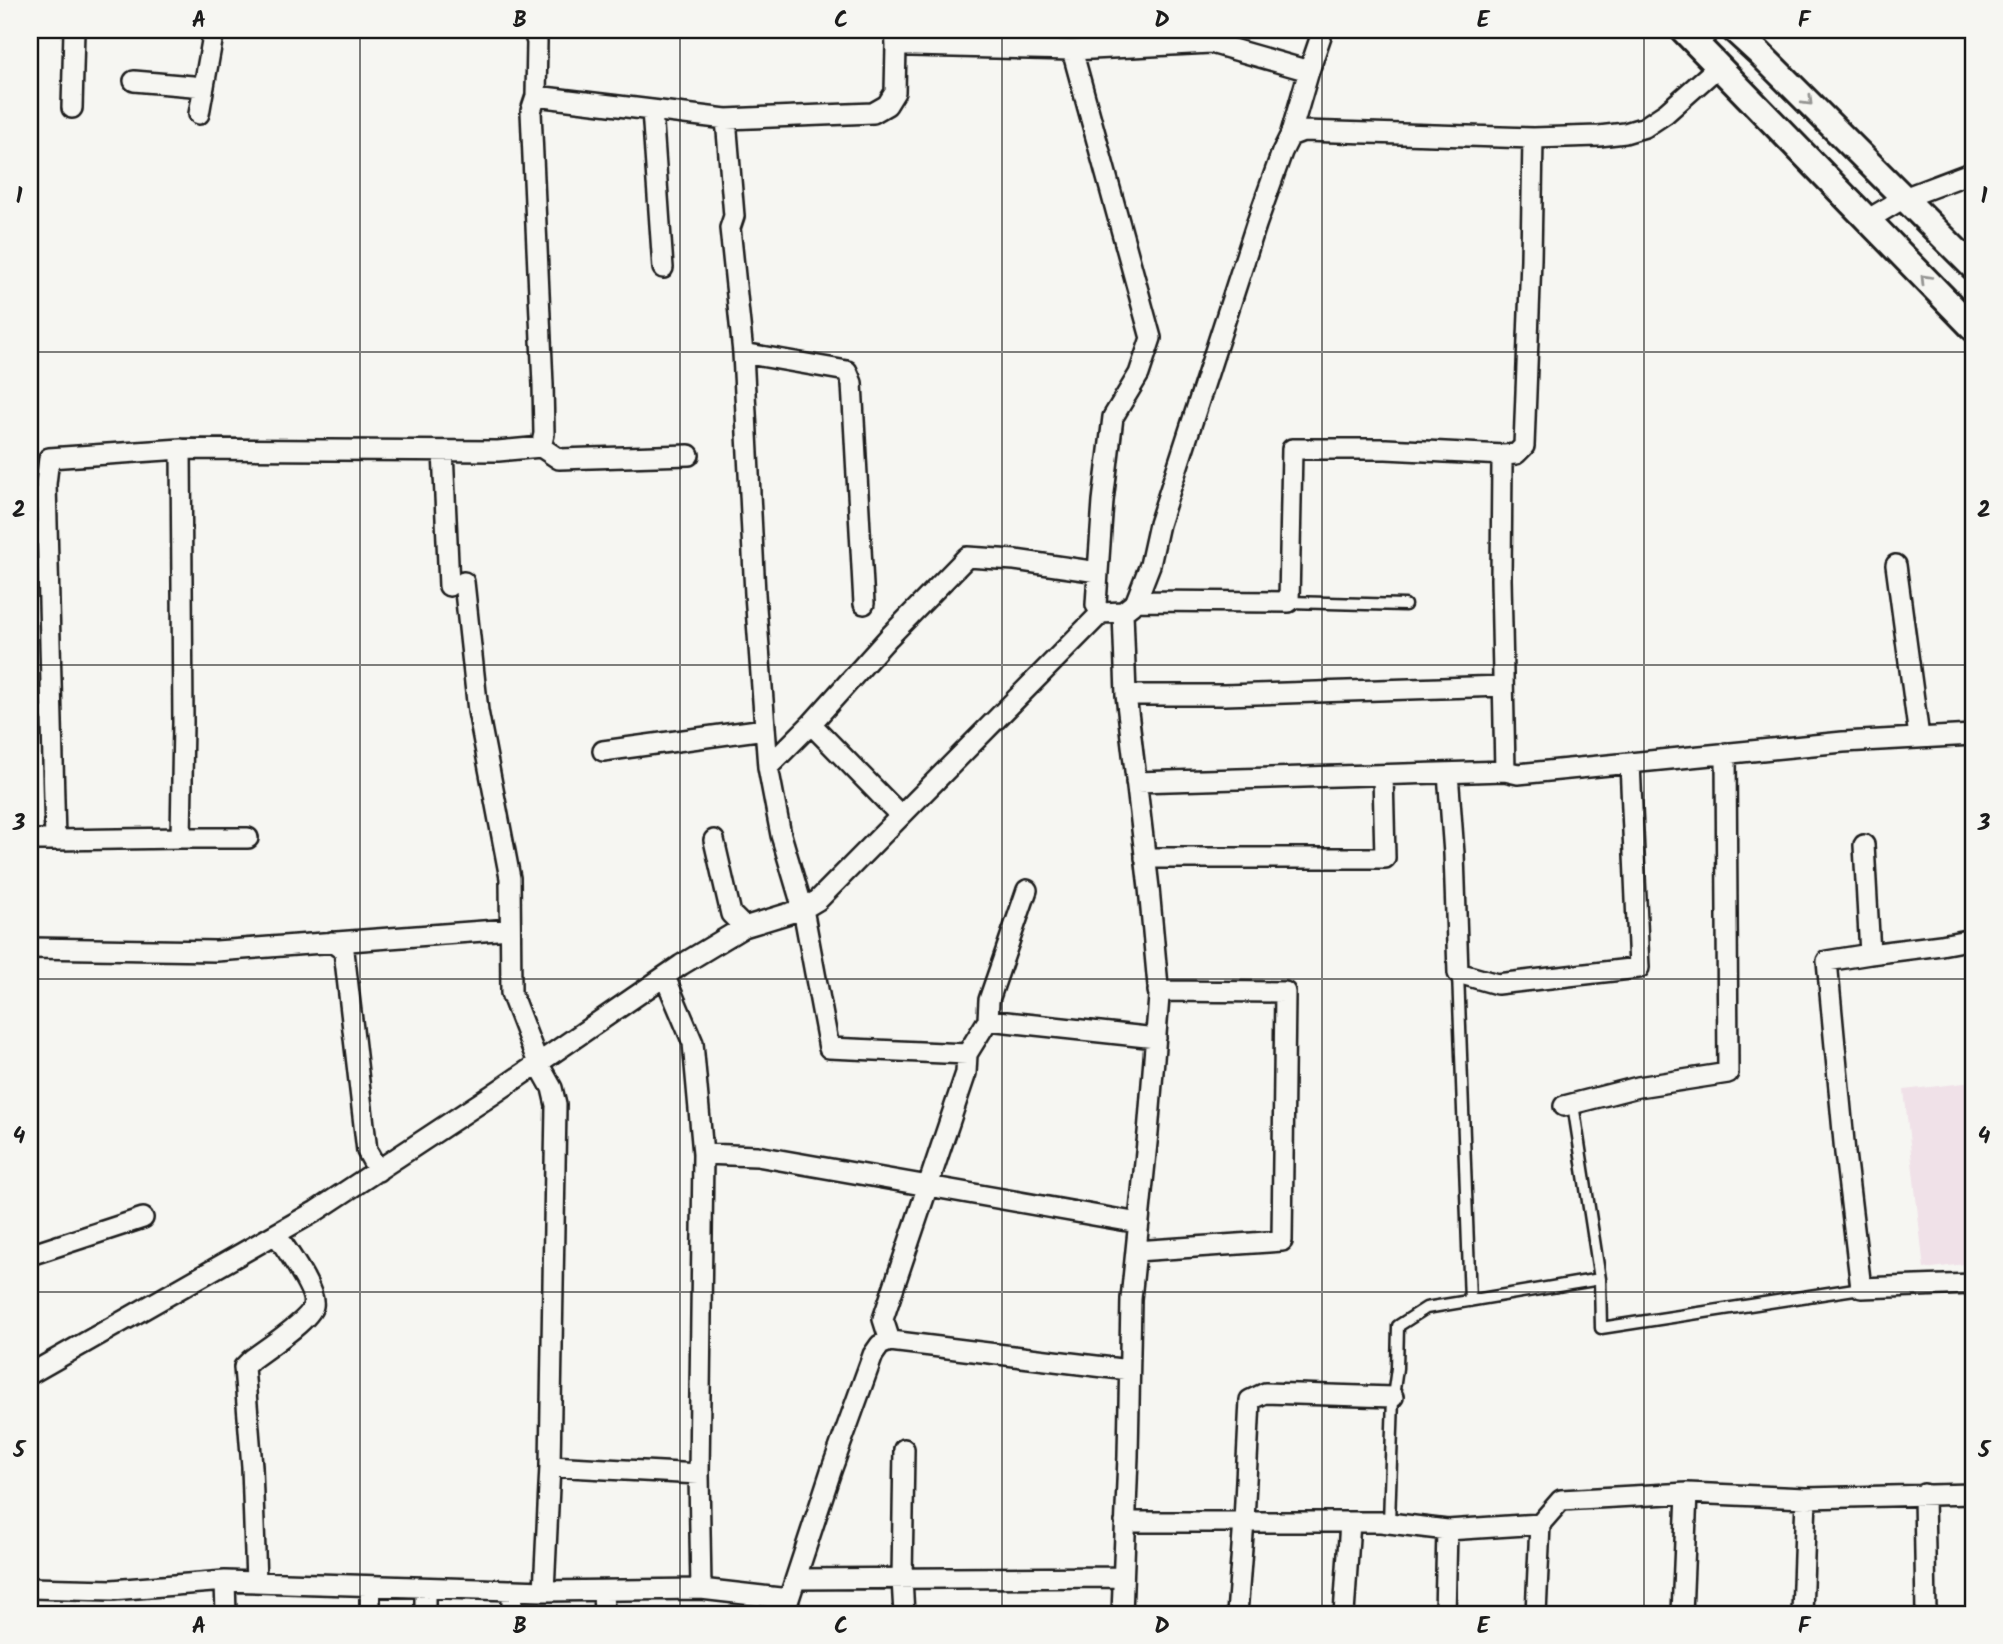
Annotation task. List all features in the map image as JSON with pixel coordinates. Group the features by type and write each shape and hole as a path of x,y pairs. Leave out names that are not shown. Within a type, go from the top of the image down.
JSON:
{"street":[{"path":"64,30 74,30 72,108"},
{"path":"199,114 214,30"},
{"path":"533,30 537,43 536,96 531,111 543,385 544,434 541,447"},
{"path":"1122,1614 1131,1299 1148,1133 1158,992 1126,695 1129,607 1150,565 1159,524 1256,225 1290,136 1323,30"},
{"path":"1734,30 1973,267"},
{"path":"1697,35 1719,66 1973,328"},
{"path":"536,96 726,119 873,113 887,105 895,92 896,37 1072,50 1211,43 1309,71"},
{"path":"1072,50 1151,338 1139,374 1113,417 1098,572 1096,605 1101,613"},
{"path":"1290,136 1303,131 1533,138 1625,133 1645,127 1681,101 1719,66"},
{"path":"134,81 204,87"},
{"path":"652,110 663,268"},
{"path":"726,119 734,216 730,228 743,353 755,594 768,767 781,835 803,909 829,1048 967,1054"},
{"path":"30,1374 316,1212 665,977 744,927 803,909 818,900 1101,613 1129,607 1289,602 1292,449 1386,449 1504,456 1516,454 1524,446 1533,138"},
{"path":"1867,220 1904,198 1973,172"},
{"path":"743,353 847,371 852,383 864,604"},
{"path":"55,840 46,484 49,458 181,449 499,451 541,447 559,459 688,455"},
{"path":"181,449 181,838"},
{"path":"443,451 456,584 510,878 510,993 538,1063 552,1088 556,1105 550,1466 544,1591"},
{"path":"1504,456 1501,579 1505,771"},
{"path":"768,767 967,557 1015,560 1098,572"},
{"path":"1896,565 1919,737"},
{"path":"1126,695 1224,695 1503,686"},
{"path":"811,723 901,816"},
{"path":"603,751 765,729"},
{"path":"1136,782 1505,771 1518,774 1843,742 1973,734"},
{"path":"1569,1105 1638,1087 1728,1073 1726,753"},
{"path":"1448,773 1458,973 1497,984 1639,968 1630,762"},
{"path":"1145,858 1385,858 1382,775"},
{"path":"30,840 248,838"},
{"path":"714,841 731,914 744,927"},
{"path":"1864,845 1870,954"},
{"path":"890,1341 883,1319 966,1073 967,1054 988,1020 989,1000 1027,890"},
{"path":"30,948 216,951 510,929"},
{"path":"1973,939 1828,961 1845,1153 1861,1288 1973,1284"},
{"path":"332,942 344,951 367,1151 378,1171"},
{"path":"665,977 693,1043 703,1154 699,1474 701,1589"},
{"path":"1136,1251 1282,1241 1285,992 1158,992"},
{"path":"988,1020 1156,1038"},
{"path":"703,1154 757,1156 1139,1223"},
{"path":"30,1255 143,1218"},
{"path":"256,1583 252,1467 244,1367 308,1316 314,1306 312,1293 276,1234"},
{"path":"30,1588 112,1590 225,1581 544,1591 701,1589 787,1607 873,1355 880,1345 890,1341 1129,1370"},
{"path":"1237,1614 1250,1400 1265,1393 1393,1397"},
{"path":"904,1449 904,1614"},
{"path":"550,1466 699,1474"},
{"path":"1682,1614 1687,1493"},
{"path":"1536,1614 1540,1524 1561,1500 1687,1493 1806,1498 1973,1494"},
{"path":"1924,1494 1926,1614"},
{"path":"1802,1614 1806,1498"},
{"path":"1125,1522 1350,1521 1447,1530 1540,1524"},
{"path":"1344,1614 1350,1521"},
{"path":"1445,1614 1447,1530"},
{"path":"796,1579 1123,1577"},
{"path":"225,1581 226,1614"},
{"path":"370,1586 370,1614"},
{"path":"425,1588 425,1614"},
{"path":"512,1590 512,1614"},
{"path":"603,1591 604,1614"}],"lane":[{"path":"1289,602 1405,605"},
{"path":"1458,973 1470,1301"},
{"path":"1569,1105 1600,1279 1601,1328 1861,1288"},
{"path":"1389,1523 1398,1326 1426,1308 1600,1279"}],"shaded area":[{"path":"1973,1082 1973,1263 1924,1269 1904,1090"}]}
